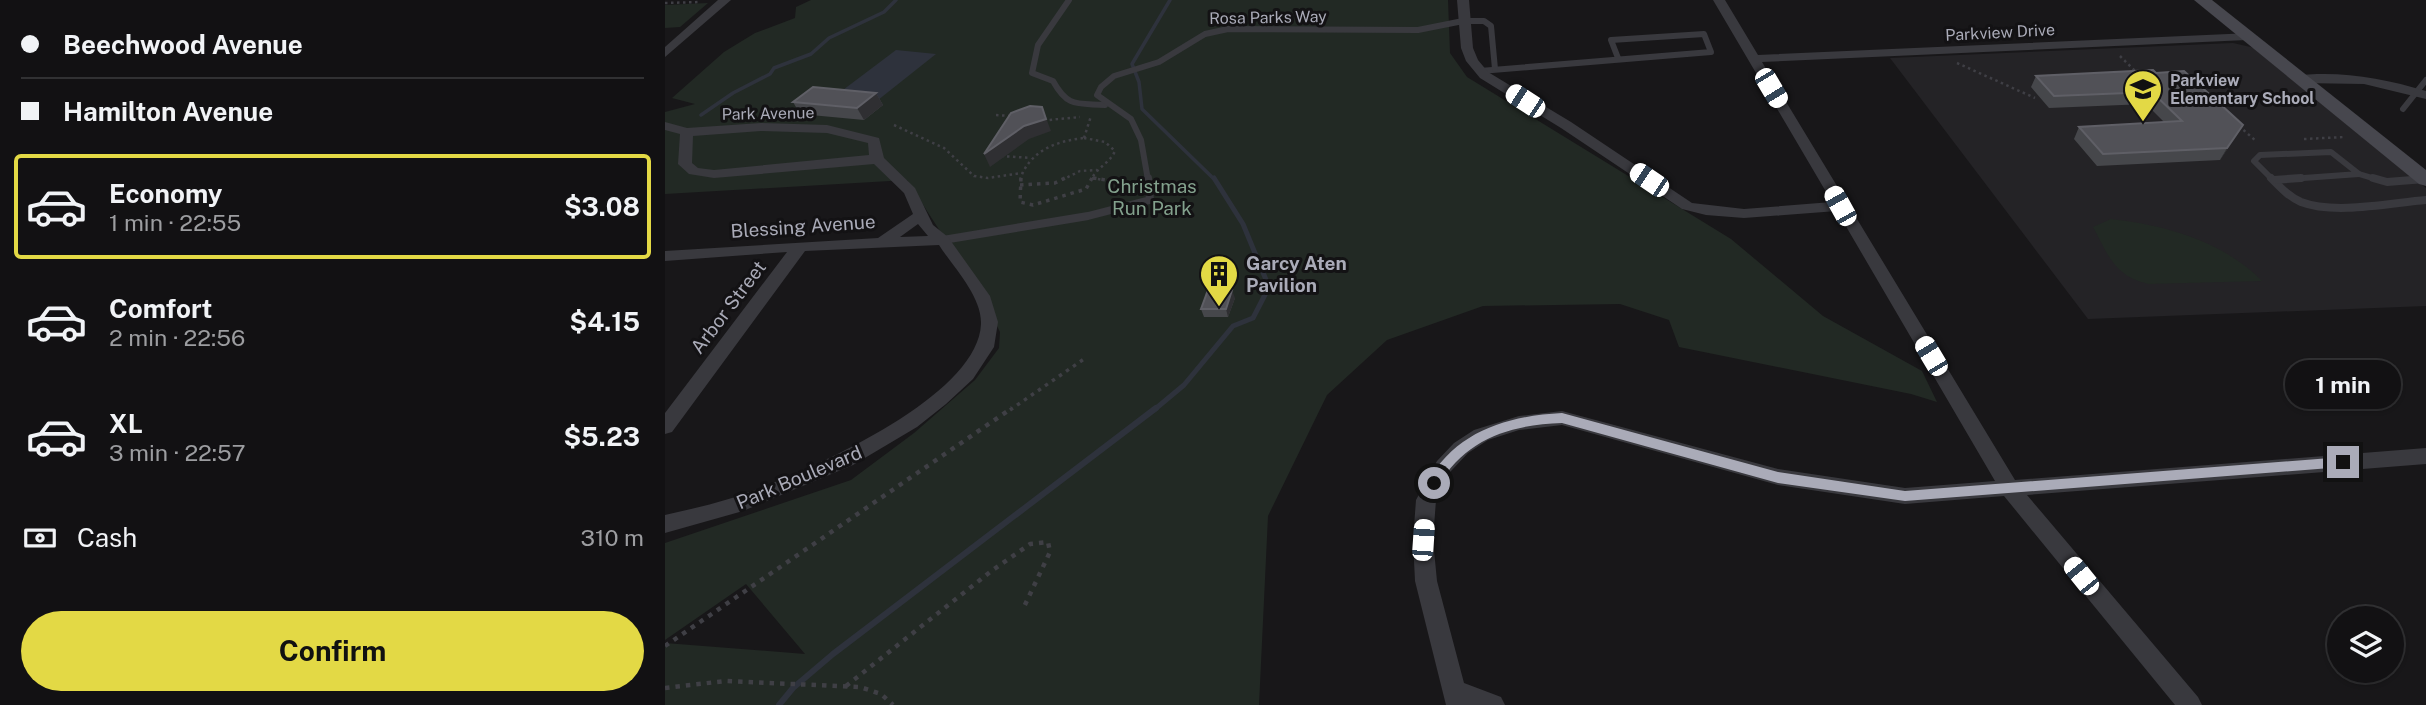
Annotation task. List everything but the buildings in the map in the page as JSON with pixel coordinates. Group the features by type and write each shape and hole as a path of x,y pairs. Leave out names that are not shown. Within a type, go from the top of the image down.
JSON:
{"street":[{"path":"665,54 725,0"},
{"path":"1462,0 1467,48 1472,61 1687,205 1707,212 1731,214 1840,206"},
{"path":"1719,0 2010,489 2190,705"},
{"path":"2202,0 2426,180"},
{"name":"Parkview Drive","path":"1754,59 2247,36"},
{"path":"2299,79 2354,77 2390,83 2421,93"},
{"name":"Park Avenue","path":"665,126 687,132 761,127 827,129 874,141 877,159 910,191 927,227 943,240"},
{"path":"687,132 682,162 686,169 696,173 714,174 877,159"},
{"path":"882,242 922,215"},
{"name":"Blessing Avenue","path":"665,256 800,246 943,240"},
{"name":"Park Boulevard","path":"665,524 736,505 846,460 910,422 967,374 985,347 990,322 982,296 943,240"},
{"name":"Arbor Street","path":"665,427 800,246"},
{"path":"1493,705 1455,697 1426,581 1423,540 1426,499 1444,466 1461,448 1481,435 1537,419 1562,418 1778,477 1905,496 2426,456"}],"lane":[{"path":"943,240 1088,216 1150,201 1146,160 1133,122 1124,112 1105,105 1072,103 1063,99 1053,81 1032,73 1031,68 1044,35 1069,0"},
{"path":"1463,21 1489,22 1487,70 1711,52 1704,34 1611,40 1618,58"},
{"name":"Rosa Parks Way","path":"1105,105 1097,95 1103,83 1112,76 1158,62 1203,31 1286,28 1418,30 1463,21"},
{"path":"2403,109 2421,93 2426,80"},
{"path":"2359,174 2332,152 2260,155 2254,160 2297,201 2315,207 2426,200"},
{"path":"2274,180 2359,174 2387,182 2426,180"}],"path":[{"path":"665,4 709,2"},
{"path":"2113,50 2143,79"},
{"path":"1957,62 2035,98"},
{"path":"996,115 1021,117"},
{"path":"1035,117 1049,120 1091,116 1084,138"},
{"path":"2235,123 2256,141 2248,142"},
{"path":"894,125 944,148 974,176 988,178 1022,171"},
{"path":"2297,139 2369,135"},
{"path":"1084,138 1115,148 1111,160 1097,170 1086,189 1029,206 1020,202 1022,171 1033,157 1057,143 1084,138"},
{"path":"998,155 1016,159 1033,157"},
{"path":"1016,159 1022,171"},
{"path":"1020,185 1055,183 1080,171 1097,170"},
{"path":"1092,178 1112,181"},
{"path":"665,646 1084,359"},
{"path":"846,686 990,572 1030,544 1048,541 1049,552 1023,609"},
{"path":"665,688 725,681 860,687 881,694 893,705"}],"shaded area":[{"name":"Parkview Elementary School","path":"2233,43 2255,48 2426,188 2426,306 2088,319 1890,58"},
{"path":"896,50 936,54 878,100 835,96"}],"green space":[{"name":"Christmas Run Park","path":"811,0 1448,0 1450,53 1467,77 1731,239 1823,316 1922,371 1937,402 1911,394 1679,347 1669,320 1620,304 1483,306 1387,340 1327,395 1268,516 1259,705 665,705 665,643 805,654 746,584 665,640 665,543 851,480 914,433 975,380 999,348 1000,332 982,296 907,180 665,194 665,112 695,104 672,98 724,52 755,33 795,18 796,7"},
{"path":"708,3 680,27 665,28 665,5"},
{"path":"2111,219 2192,237 2230,255 2262,281 2149,284 2137,281 2114,263 2093,227"}],"waterway":[{"path":"701,115 733,93 770,74 774,68 811,54 829,38 884,12 896,0"},
{"path":"1170,0 1132,64 1139,82 1142,109 1215,180"},
{"path":"1154,410 1184,385 1233,326 1253,318 1269,287 1243,224 1214,178"},
{"path":"779,705 793,688 833,654 1156,408"}],"place":[{"name":"Parkview Elementary School","path":"2143,123"},
{"name":"Garcy Aten Pavilion","path":"1219,308"}],"route":[{"path":"1434,483 1444,466 1461,448 1481,435 1537,419 1562,418 1778,477 1905,496 2343,462"}]}
